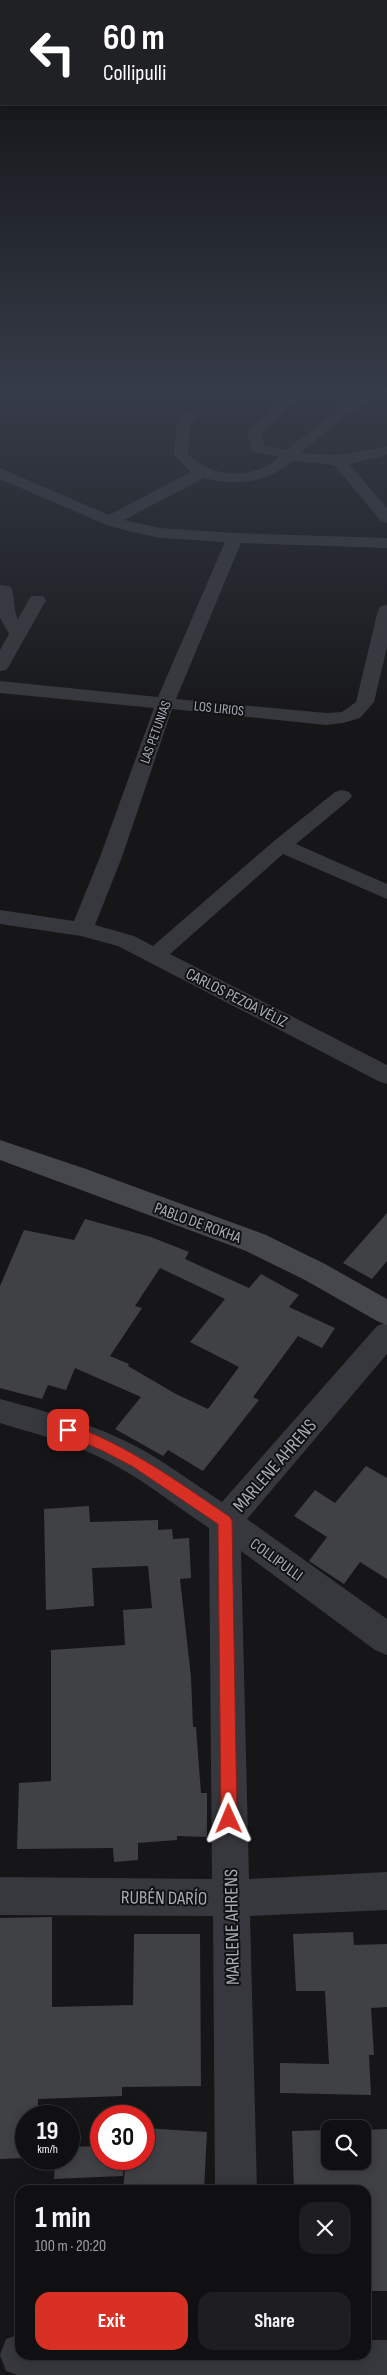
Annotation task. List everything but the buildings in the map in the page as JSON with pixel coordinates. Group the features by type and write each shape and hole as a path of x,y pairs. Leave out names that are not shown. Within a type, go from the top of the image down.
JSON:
{"street":[{"path":"80,508 110,521 160,533 235,538 387,543"},
{"path":"110,521 135,508"},
{"path":"378,508 387,518"},
{"name":"LAS PETUNIAS","path":"82,929 111,857 165,702 235,538"},
{"path":"0,590 4,590 5,612 18,635"},
{"path":"0,666 38,600"},
{"name":"LOS LIRIOS","path":"0,687 326,719 347,717 361,710 365,702 387,610"},
{"path":"156,955 281,845 342,796"},
{"path":"281,845 387,892"},
{"name":"CARLOS PEZOA VÉLIZ","path":"0,917 82,929 126,941 387,1075"},
{"name":"PABLO DE ROKHA","path":"0,1150 76,1176 256,1243 315,1272 387,1313"},
{"name":"MARLENE AHRENS","path":"236,2185 225,1521 387,1334"},
{"name":"COLLIPULLI","path":"0,1411 68,1430 106,1446 166,1481 225,1521 387,1639"},
{"name":"RUBÉN DARÍO","path":"0,1896 230,1898 387,1891"},
{"path":"0,2354 15,2355"},
{"path":"130,2360 239,2365 387,2362"}],"route":[{"path":"68,1430 137,1462 225,1521 229,1819"}]}
